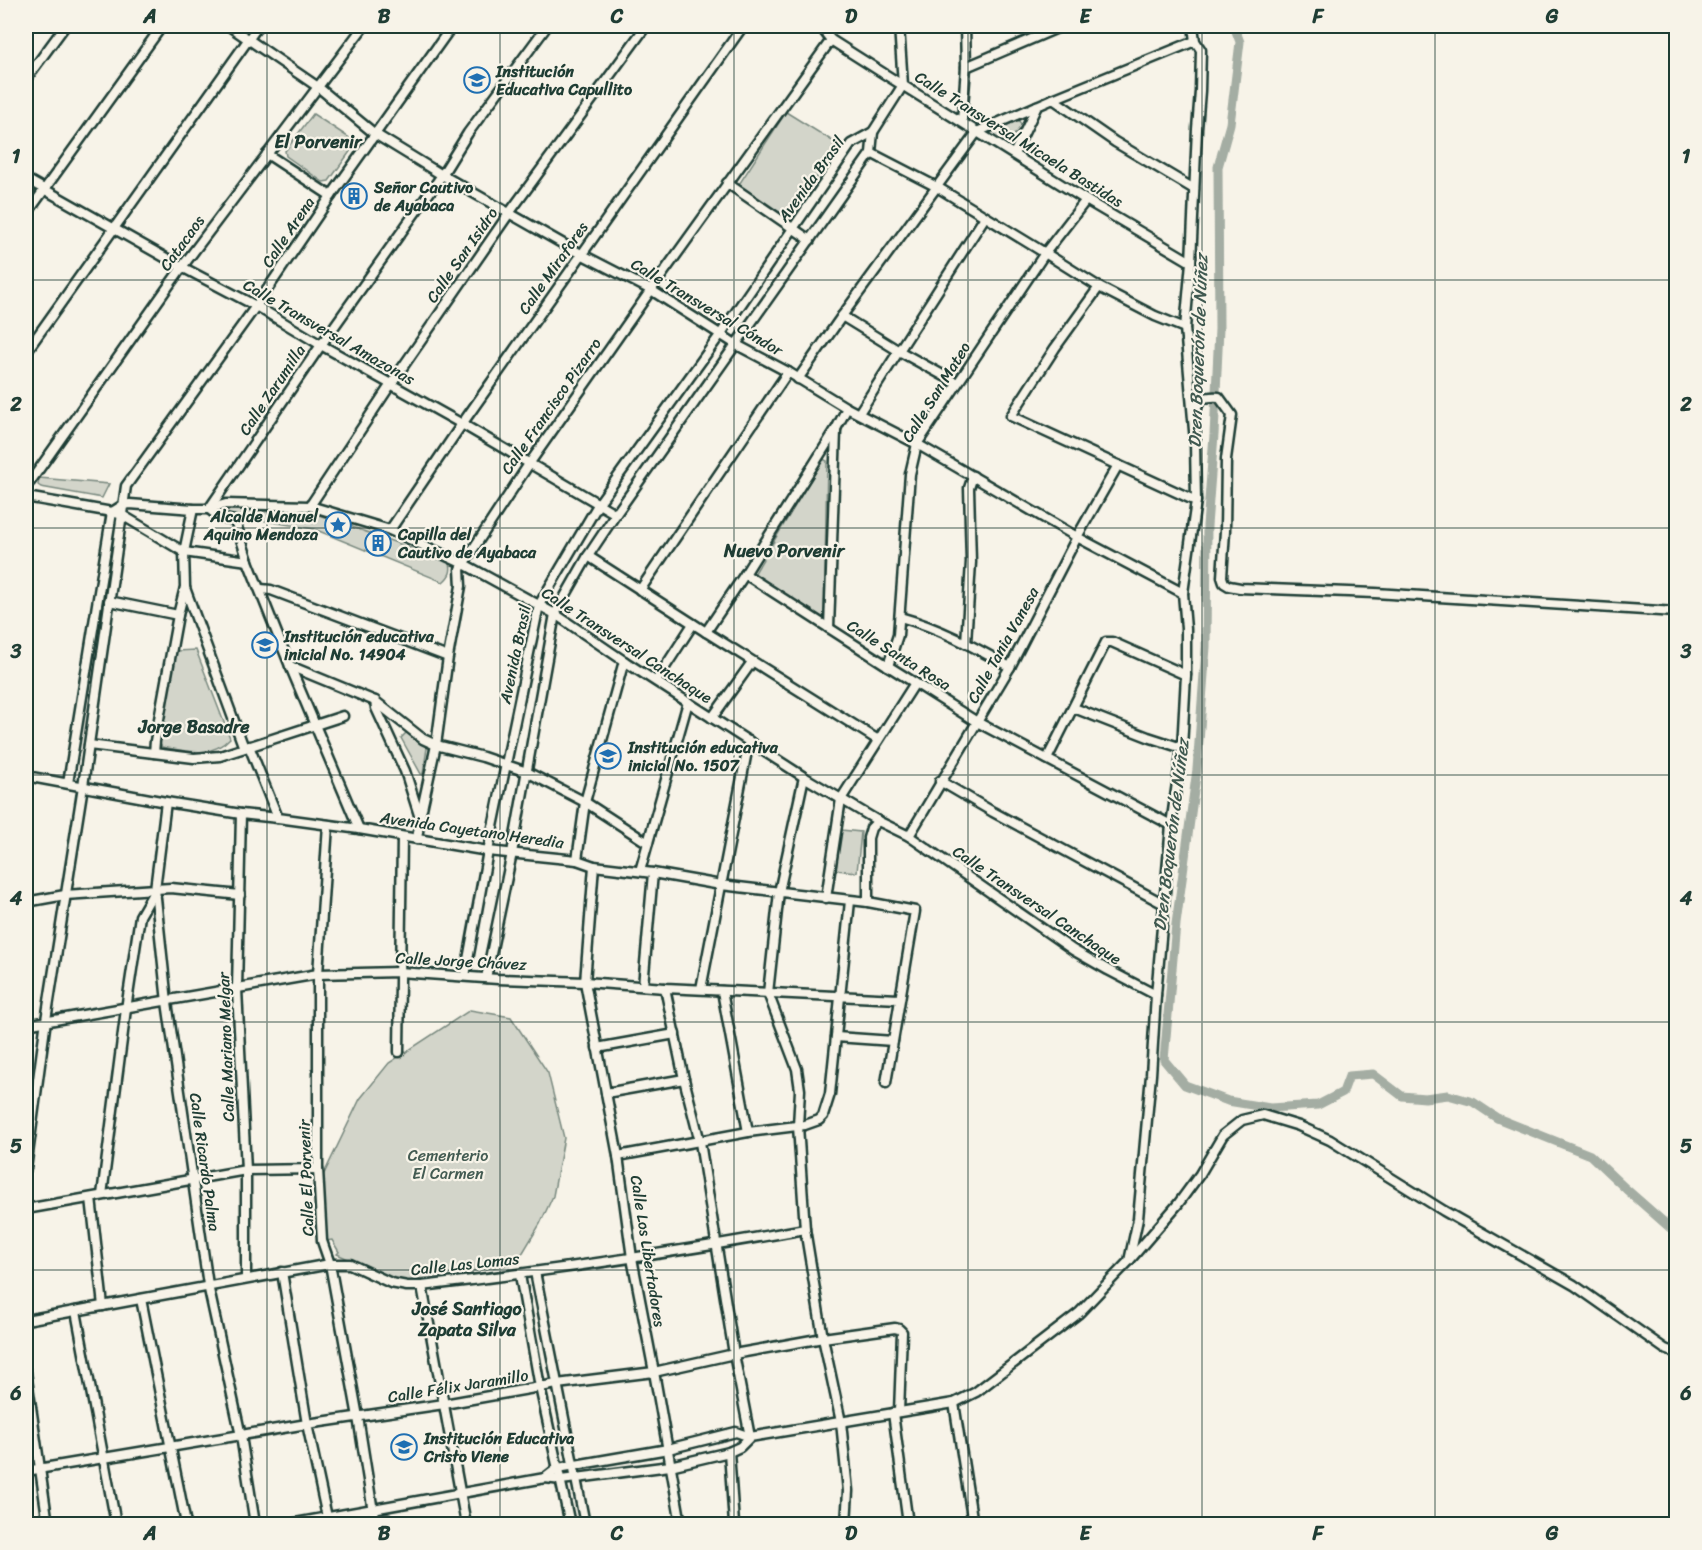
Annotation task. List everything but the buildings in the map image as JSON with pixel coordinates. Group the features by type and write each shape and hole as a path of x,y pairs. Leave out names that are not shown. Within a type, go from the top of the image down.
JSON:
{"street":[{"path":"26,79 65,26"},
{"path":"26,215 162,26"},
{"name":"Calle Transversal Cóndor","path":"229,26 318,87 375,134 442,175 581,254 651,290 720,335 788,372 847,408 917,444 1077,537 1183,593"},
{"path":"26,352 258,26"},
{"name":"Catacaos","path":"28,481 182,267 364,26"},
{"name":"Calle Arena","path":"26,1169 126,486 256,306 452,26"},
{"name":"Calle Zarumilla","path":"209,508 442,175 468,133 548,26"},
{"name":"Calle San Isidro","path":"310,506 510,212 646,26"},
{"name":"Calle Mirafores","path":"390,530 581,254 743,26"},
{"path":"873,132 903,85 899,26"},
{"path":"962,121 966,67 965,26"},
{"path":"966,67 1062,26"},
{"path":"1129,1261 1138,1219 1143,1171 1171,825 1182,748 1186,675 1183,593 1196,501 1194,419 1185,328 1191,262 1201,50 1195,41 1193,26"},
{"name":"Calle Transversal Micaela Bastidas","path":"826,31 903,85 1086,200 1191,262"},
{"name":"Calle Francisco Pizarro","path":"417,839 436,745 448,657 461,586 460,569 529,464 727,183 826,31"},
{"path":"798,379 978,132 1195,41"},
{"path":"1053,99 1115,142 1194,189"},
{"path":"1014,154 1037,106"},
{"name":"Avenida Brasil","path":"486,978 512,853 555,614 588,556 616,514 872,153 873,132"},
{"name":"Avenida Brasil","path":"465,976 488,851 539,605 599,503 720,335 851,144 873,132"},
{"path":"872,153 937,188 1099,288 1185,328"},
{"path":"267,154 331,196"},
{"name":"Calle Transversal Amazonas","path":"26,179 256,306 616,514"},
{"path":"727,183 810,240"},
{"name":"Calle San Mateo","path":"888,666 896,645 900,617 910,474 917,444 1045,253 1086,200"},
{"path":"859,413 985,217"},
{"path":"1099,288 1055,348 1011,416 1196,501"},
{"path":"842,316 957,383"},
{"path":"640,591 788,372"},
{"path":"1194,419 1197,405 1201,399 1208,396 1219,397 1232,415 1226,459 1222,577 1224,583 1229,586 1677,612"},
{"path":"706,632 745,574 847,408"},
{"path":"829,628 836,429"},
{"name":"Calle Tania Vanesa","path":"909,836 1010,668 1077,537 1118,465"},
{"path":"966,643 971,562 969,488 973,476"},
{"path":"28,481 27,498 112,512 122,515 184,552 248,561"},
{"name":"Calle Transversal Canchaque","path":"123,505 138,503 193,509 226,504 310,506 390,530 464,564 555,614 804,777 878,821 909,836 1073,950 1156,995"},
{"path":"69,783 112,512 123,505"},
{"path":"209,508 220,518 235,521 248,561 290,666 359,829"},
{"path":"154,753 154,741 185,587 184,552 193,509"},
{"path":"588,556 878,740"},
{"name":"Calle Santa Rosa","path":"745,574 978,722 1171,825"},
{"path":"185,587 246,747 278,818"},
{"path":"261,589 271,590 448,657"},
{"path":"109,601 178,615"},
{"path":"900,617 921,623 966,643 1010,668"},
{"path":"656,681 693,624"},
{"path":"1047,759 1106,642 1186,675"},
{"path":"577,860 585,802 624,661"},
{"path":"712,718 752,662"},
{"path":"290,666 375,701 423,739 436,745 483,757 527,772 585,802 648,843"},
{"path":"826,898 841,799 915,683"},
{"path":"375,701 376,708 405,771 420,818"},
{"path":"640,871 688,702"},
{"path":"1074,708 1182,748"},
{"path":"89,745 194,758 220,756 343,716"},
{"path":"701,989 749,741"},
{"name":"Avenida Cayetano Heredia","path":"26,776 241,814 359,829 488,851 577,860 594,866 915,911 899,999"},
{"path":"804,777 779,892 768,993 797,1069 800,1090 798,1126 805,1229 823,1338 841,1422 848,1491 846,1524"},
{"path":"940,782 1164,904"},
{"name":"Calle Ricardo Palma","path":"166,802 155,890 167,1002 208,1285 241,1437 255,1524"},
{"name":"Calle Mariano Melgar","path":"241,814 237,989 246,1170 246,1278"},
{"path":"868,903 868,838 871,828 878,821"},
{"name":"Calle El Porvenir","path":"328,825 318,974 318,1169 322,1241 330,1264 375,1524"},
{"path":"399,1052 402,837"},
{"name":"Calle Los Libertadores","path":"594,866 585,982 618,1156 632,1258 681,1524"},
{"path":"642,986 653,873"},
{"path":"26,902 65,895 171,888 240,895"},
{"path":"102,1195 140,916 155,890"},
{"path":"618,1156 748,1132 798,1126 819,1120 823,1116 830,1094 850,901"},
{"name":"Calle Jorge Chávez","path":"26,1025 318,974 399,972 899,999"},
{"path":"665,988 700,1142 734,1354 750,1437"},
{"path":"722,991 748,1132"},
{"path":"886,1083 899,999"},
{"path":"597,1048 675,1034"},
{"path":"836,1037 893,1041"},
{"path":"606,1093 684,1079"},
{"path":"544,1478 558,1468 668,1449 736,1432 750,1437 841,1422 954,1403 976,1392 1079,1313 1129,1261 1178,1204 1200,1174 1223,1135 1242,1120 1263,1115 1299,1126 1330,1140 1444,1211 1574,1285 1665,1349 1677,1353"},
{"path":"26,1209 246,1170 318,1169"},
{"path":"91,1198 103,1306"},
{"name":"Calle Las Lomas","path":"26,1320 330,1264 350,1264 391,1283 422,1286 520,1275 805,1229"},
{"path":"282,1272 307,1424 327,1517"},
{"path":"535,1272 585,1524"},
{"path":"520,1275 540,1387 570,1524"},
{"path":"422,1286 466,1524"},
{"path":"141,1299 186,1524"},
{"path":"76,1311 116,1524"},
{"name":"Calle Félix Jaramillo","path":"26,1471 557,1384 654,1372 734,1354 895,1328 902,1332 896,1412"},
{"path":"26,1372 48,1524"},
{"path":"954,1403 973,1524"},
{"path":"896,1412 908,1524"},
{"path":"290,1524 544,1478 561,1480 670,1466 729,1452 740,1447 750,1437"},
{"path":"729,1452 734,1524"}],"green space":[{"path":"786,112 839,145 785,224 734,192"},
{"path":"313,114 354,141 354,146 329,181 323,182 286,156 285,151"},
{"path":"1018,120 1022,125 1006,146 988,134"},
{"path":"823,459 827,461 824,621 753,576"},
{"path":"39,478 109,484 102,498 41,487 38,485"},
{"path":"225,509 319,515 447,561 450,563 450,573 443,582 314,529 224,514"},
{"path":"196,650 230,738 223,745 206,751 162,747 157,740 176,651"},
{"path":"408,731 427,748 423,774 401,738"},
{"path":"841,830 861,832 857,872 836,870"},
{"name":"Cementerio El Carmen","path":"470,1010 511,1017 548,1073 564,1138 553,1196 522,1254 509,1265 408,1281 394,1279 337,1254 339,1252 332,1240 326,1241 324,1238 322,1178 360,1099 389,1063"}],"waterway":[{"name":"Dren Boquerón de Núñez","path":"1234,26 1240,42 1230,124 1218,167 1219,329 1207,526 1206,647 1197,769 1176,924 1164,1060 1185,1085 1228,1101 1270,1108 1318,1105 1343,1092 1349,1076 1373,1074 1402,1096 1425,1098 1448,1095 1473,1102 1497,1118 1590,1155 1676,1233"}],"place":[{"name":"Institución Educativa Capullito","path":"477,80"},
{"name":"Señor Cautivo de Ayabaca","path":"354,196"},
{"name":"Alcalde Manuel Aquino Mendoza","path":"338,525"},
{"name":"Capilla del Cautivo de Ayabaca","path":"378,543"},
{"name":"Institución educativa inicial No. 14904","path":"265,645"},
{"name":"Institución educativa inicial No. 1507","path":"608,756"},
{"name":"Institución Educativa Cristo Viene","path":"404,1447"}],"district":[{"name":"El Porvenir","path":"318,142"},
{"name":"Nuevo Porvenir","path":"784,551"},
{"name":"Jorge Basadre","path":"194,727"},
{"name":"José Santiago Zapata Silva","path":"467,1319"}]}
